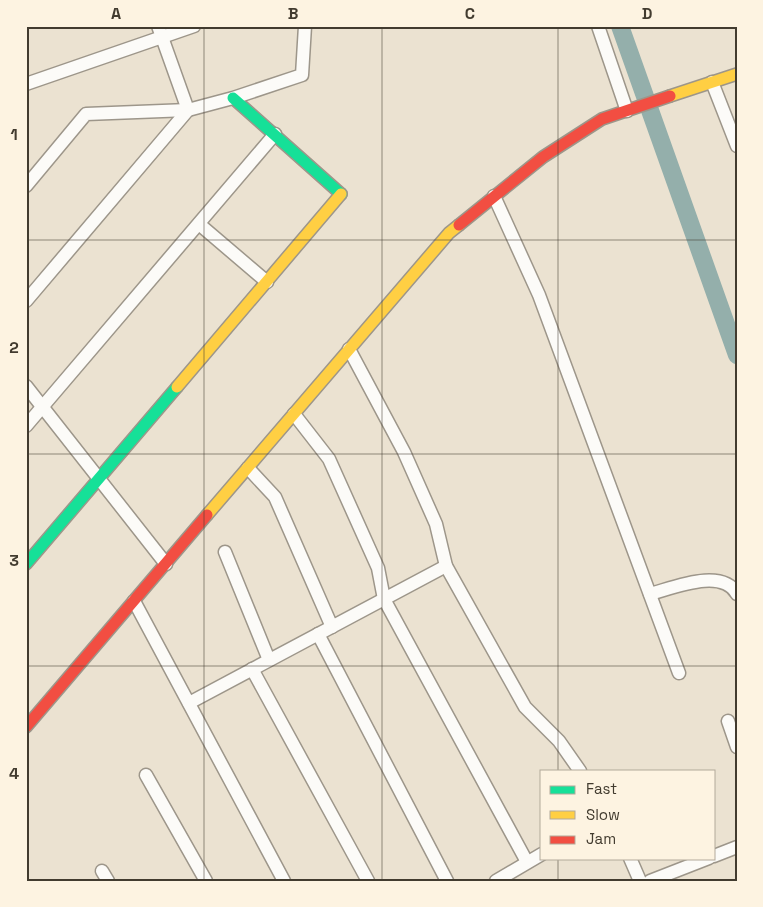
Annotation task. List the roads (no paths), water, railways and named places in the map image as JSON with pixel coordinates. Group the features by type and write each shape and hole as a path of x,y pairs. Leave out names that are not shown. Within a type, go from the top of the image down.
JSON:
{"street":[{"path":"26,84 160,32 194,26"},
{"path":"26,186 86,114 188,110 233,98 302,75 305,26"},
{"path":"598,26 630,110"},
{"path":"160,32 188,110"},
{"path":"26,727 449,233 551,152 602,119 737,74"},
{"path":"712,82 737,146"},
{"path":"26,564 342,195 233,98"},
{"path":"26,301 188,110"},
{"path":"26,426 275,134"},
{"path":"494,196 539,295 679,672"},
{"path":"199,224 267,282"},
{"path":"349,349 404,452 436,524 446,566 525,708 559,741 579,770"},
{"path":"26,386 166,564"},
{"path":"294,414 329,459 378,568 384,599 527,862"},
{"path":"248,468 275,497 332,627"},
{"path":"225,552 269,660"},
{"path":"189,703 446,566"},
{"path":"650,594 708,579 723,582 733,588 737,594"},
{"path":"134,601 284,881"},
{"path":"318,634 447,881"},
{"path":"252,669 368,881"},
{"path":"728,721 737,747"},
{"path":"146,775 206,881"},
{"path":"716,855 737,847"},
{"path":"496,881 513,876 527,862 540,855"},
{"path":"631,860 640,881"},
{"path":"650,881 703,860"}],"waterway":[{"path":"620,26 737,355"}]}
